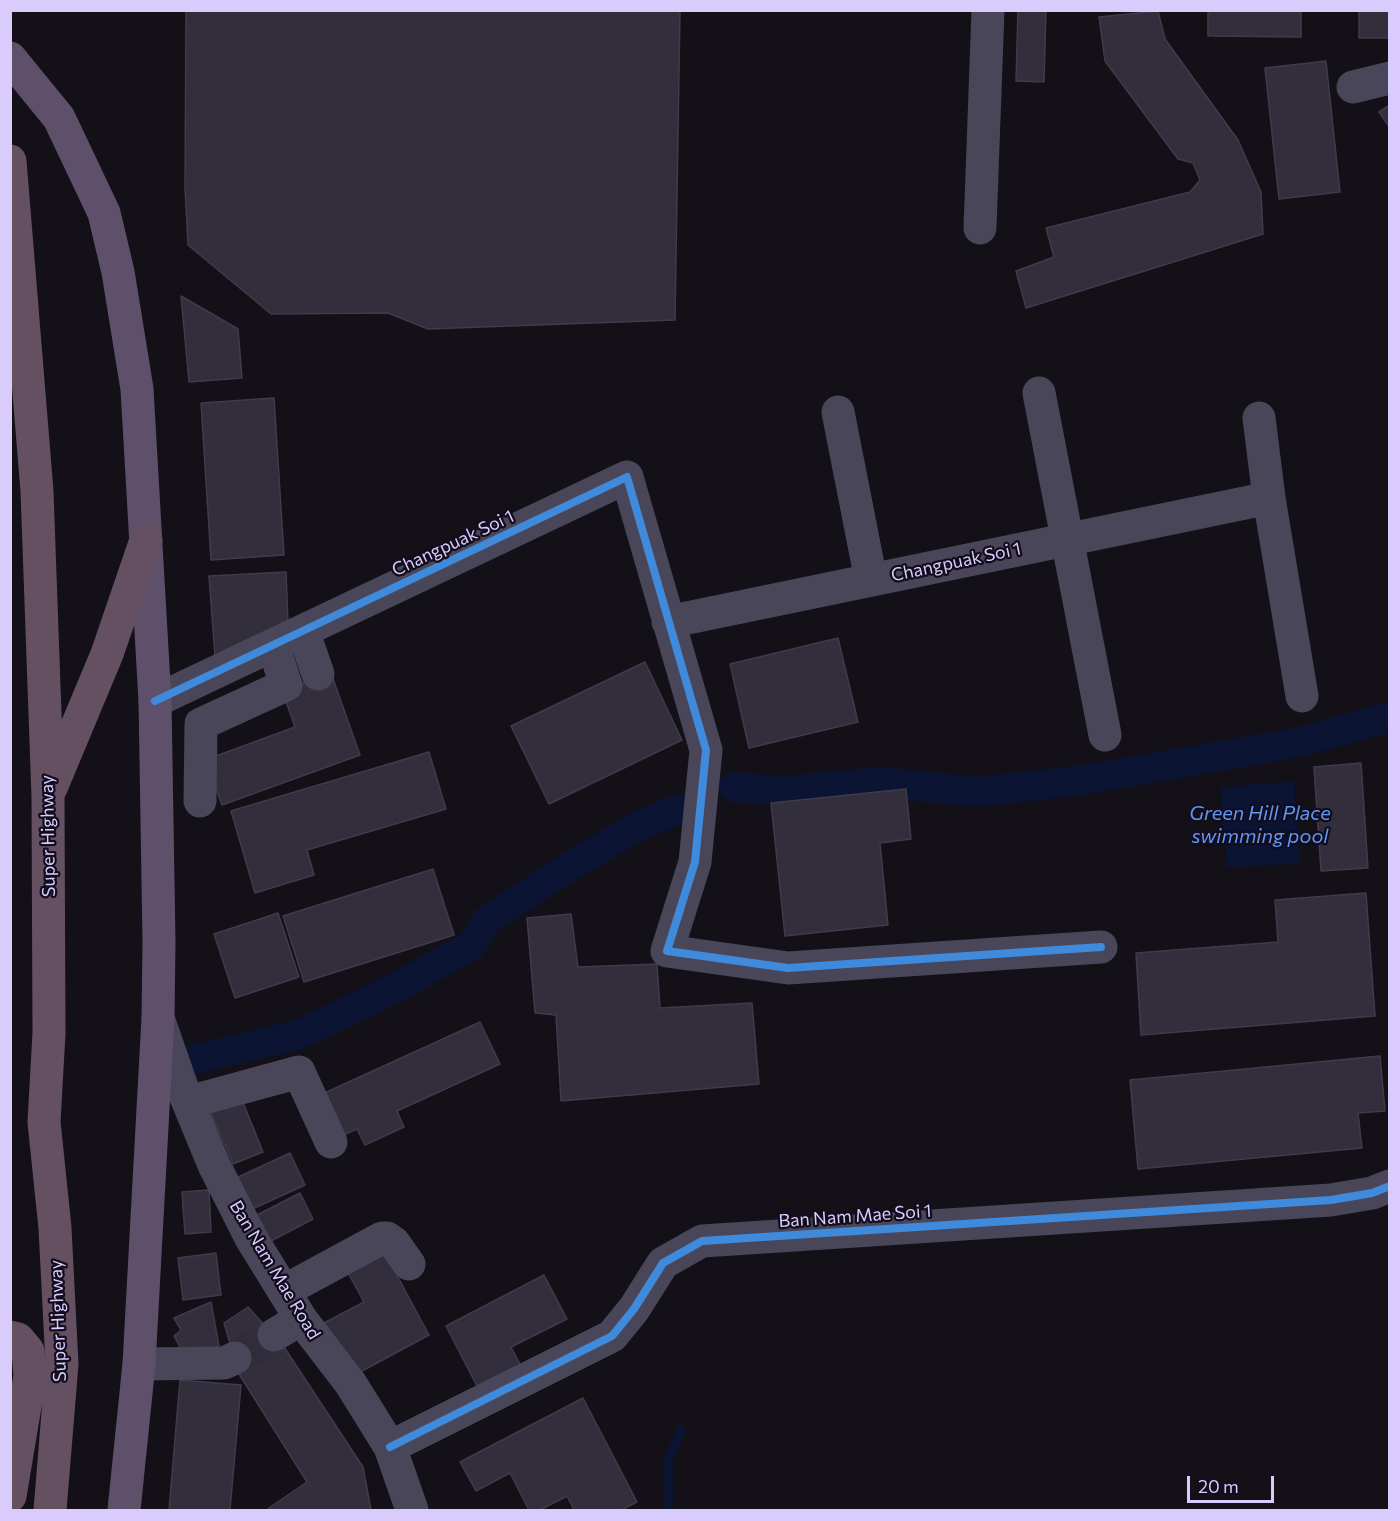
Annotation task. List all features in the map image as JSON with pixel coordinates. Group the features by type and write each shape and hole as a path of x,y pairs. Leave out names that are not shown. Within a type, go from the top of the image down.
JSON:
{"highway":[{"name":"Super Highway","path":"10,161 38,491 48,797 49,1022 44,1122 55,1228 62,1364 50,1510"},
{"path":"48,797 107,654 146,540"},
{"path":"10,1337 18,1339 28,1351 30,1376 10,1496"}],"main road":[{"path":"10,58 59,118 104,213 118,272 137,389 155,701 159,942 158,1018 139,1364 124,1510"}],"street":[{"path":"980,228 988,10"},
{"path":"1353,87 1389,78"},
{"path":"1039,393 1105,735"},
{"path":"837,412 871,580"},
{"path":"1259,418 1269,498 1302,696"},
{"name":"Changpuak Soi 1","path":"155,701 627,477 668,622 1269,498"},
{"path":"668,622 706,750 695,862 667,951 788,968 1101,947"},
{"path":"303,631 318,674"},
{"path":"200,801 201,724 286,685 273,645"},
{"name":"Ban Nam Mae Road","path":"158,1018 219,1175 251,1238 284,1291 287,1327 351,1384 390,1447 412,1510"},
{"path":"189,1102 299,1072 331,1142"},
{"name":"Ban Nam Mae Soi 1","path":"390,1447 612,1336 634,1309 663,1263 702,1240 1331,1200 1372,1193 1389,1186"},
{"path":"284,1291 382,1238 387,1238 394,1243 410,1264"},
{"path":"139,1364 224,1363 235,1358"}],"water":[{"name":"Green Hill Place swimming pool","path":"1294,781 1300,863 1227,868 1221,787"}],"building":[{"path":"186,10 680,10 675,320 428,329 388,313 271,314 188,245 185,188"},
{"path":"1018,10 1046,10 1044,82 1016,81"},
{"path":"1208,10 1301,10 1301,37 1208,36"},
{"path":"1359,10 1390,10 1390,38 1359,38"},
{"path":"1158,11 1165,39 1238,140 1261,192 1263,234 1026,308 1016,271 1054,257 1046,228 1190,192 1200,180 1193,163 1178,159 1105,61 1099,17"},
{"path":"1326,61 1340,192 1279,199 1265,68"},
{"path":"1390,105 1390,128 1379,112"},
{"path":"181,296 238,329 242,378 189,382"},
{"path":"274,398 284,555 211,560 201,403"},
{"path":"286,572 288,622 215,656 209,576"},
{"path":"838,638 858,722 749,748 730,664"},
{"path":"645,662 682,740 549,804 511,726"},
{"path":"331,673 360,755 222,805 205,760 295,727 282,690"},
{"path":"429,752 446,809 307,850 314,875 255,893 231,811"},
{"path":"1361,763 1368,868 1321,871 1314,767"},
{"path":"906,789 911,839 880,843 888,925 785,936 771,803"},
{"path":"433,869 454,935 304,982 283,916"},
{"path":"1366,893 1375,1016 1141,1035 1136,953 1278,942 1275,900"},
{"path":"278,913 299,977 235,998 214,934"},
{"path":"571,914 578,967 657,964 660,1008 752,1003 759,1084 561,1101 556,1015 535,1013 527,918"},
{"path":"480,1022 500,1064 397,1111 404,1127 365,1145 357,1129 337,1138 318,1096"},
{"path":"1380,1056 1385,1111 1358,1113 1362,1148 1138,1169 1130,1080"},
{"path":"242,1100 263,1152 233,1164 211,1113"},
{"path":"290,1153 305,1185 250,1210 236,1178"},
{"path":"209,1190 211,1232 185,1234 182,1192"},
{"path":"300,1193 313,1219 271,1241 257,1215"},
{"path":"216,1253 221,1295 183,1300 178,1258"},
{"path":"385,1253 429,1335 351,1377 322,1324 364,1302 348,1273"},
{"path":"544,1275 567,1319 511,1347 522,1368 479,1390 446,1326"},
{"path":"211,1302 219,1346 187,1360 174,1336 181,1330 174,1318"},
{"path":"248,1307 284,1347 363,1467 371,1510 266,1510 307,1482 239,1374 224,1323"},
{"path":"180,1380 241,1385 230,1510 169,1510"},
{"path":"583,1398 637,1502 621,1510 574,1510 567,1496 540,1510 529,1510 510,1473 476,1491 460,1462"}],"waterway":[{"path":"734,787 783,791 882,782 976,792 1083,780 1295,743 1390,717"},
{"path":"196,1059 298,1035 393,989 471,946 487,920 564,870 636,827 681,808"},
{"path":"669,1510 668,1461 681,1430"}],"tunnel":[{"path":"235,1358 274,1335"}],"cycle path":[{"path":"155,701 627,477 706,750 695,862 667,951 788,968 1101,947"},
{"path":"390,1447 612,1336 634,1309 663,1263 702,1241 1331,1200 1372,1193 1390,1186"}]}
